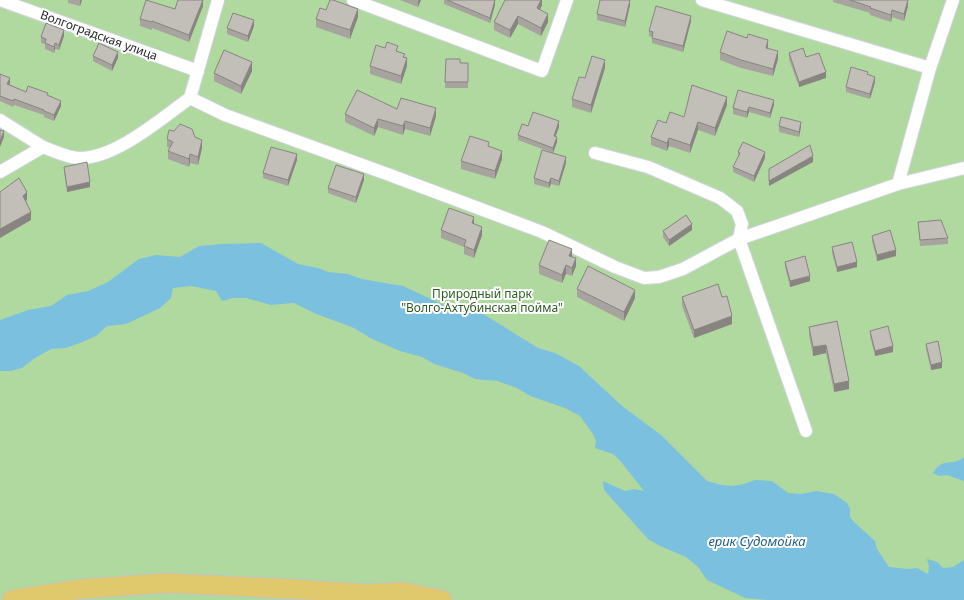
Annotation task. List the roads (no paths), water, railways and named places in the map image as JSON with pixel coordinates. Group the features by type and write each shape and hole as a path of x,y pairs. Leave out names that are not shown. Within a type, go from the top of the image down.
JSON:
{"main road":[{"path":"12,600 81,589 166,583 366,594 402,592 442,600"},
{"path":"366,594 394,600"}],"street":[{"name":"Волгоградская улица","path":"0,0 198,71"},
{"path":"0,120 43,147 77,158 95,156 116,148 150,127 190,98 218,0"},
{"path":"353,0 542,71 567,0"},
{"path":"702,0 930,68"},
{"path":"898,184 930,68 953,0"},
{"path":"190,98 225,115 542,232 615,267 644,278 659,277 683,269 739,239 898,184 964,168"},
{"path":"0,172 43,147"},
{"path":"595,153 648,167 720,198 737,212 742,224 739,239 806,431"}],"water":[{"name":"ерик Судомойка","path":"261,243 298,264 318,268 328,272 348,274 362,279 403,286 450,308 480,312 538,348 555,353 579,366 622,406 661,435 707,481 732,486 755,480 772,481 788,493 800,494 817,491 834,494 847,503 850,509 850,517 875,541 877,549 889,567 909,569 917,568 928,574 929,566 927,559 937,562 943,568 953,567 964,560 964,600 768,600 745,598 707,580 698,567 686,557 648,539 604,490 603,481 625,491 634,489 644,491 613,454 595,448 596,441 593,434 580,416 565,408 530,396 517,388 497,381 475,379 463,373 434,364 422,357 400,351 372,339 354,328 314,313 294,303 271,305 246,298 233,298 222,301 216,291 191,286 173,288 171,298 160,308 126,324 107,326 96,336 80,343 66,348 51,349 35,358 22,368 11,371 0,371 0,320 28,310 51,306 67,295 88,291 108,282 139,259 156,255 180,257 199,246"},
{"path":"964,457 964,481 947,475 939,476 933,473 941,465 960,460"}],"park label":[{"name":"Природный парк \"Волго-Ахтубинская пойма\"","path":"482,300"}]}
